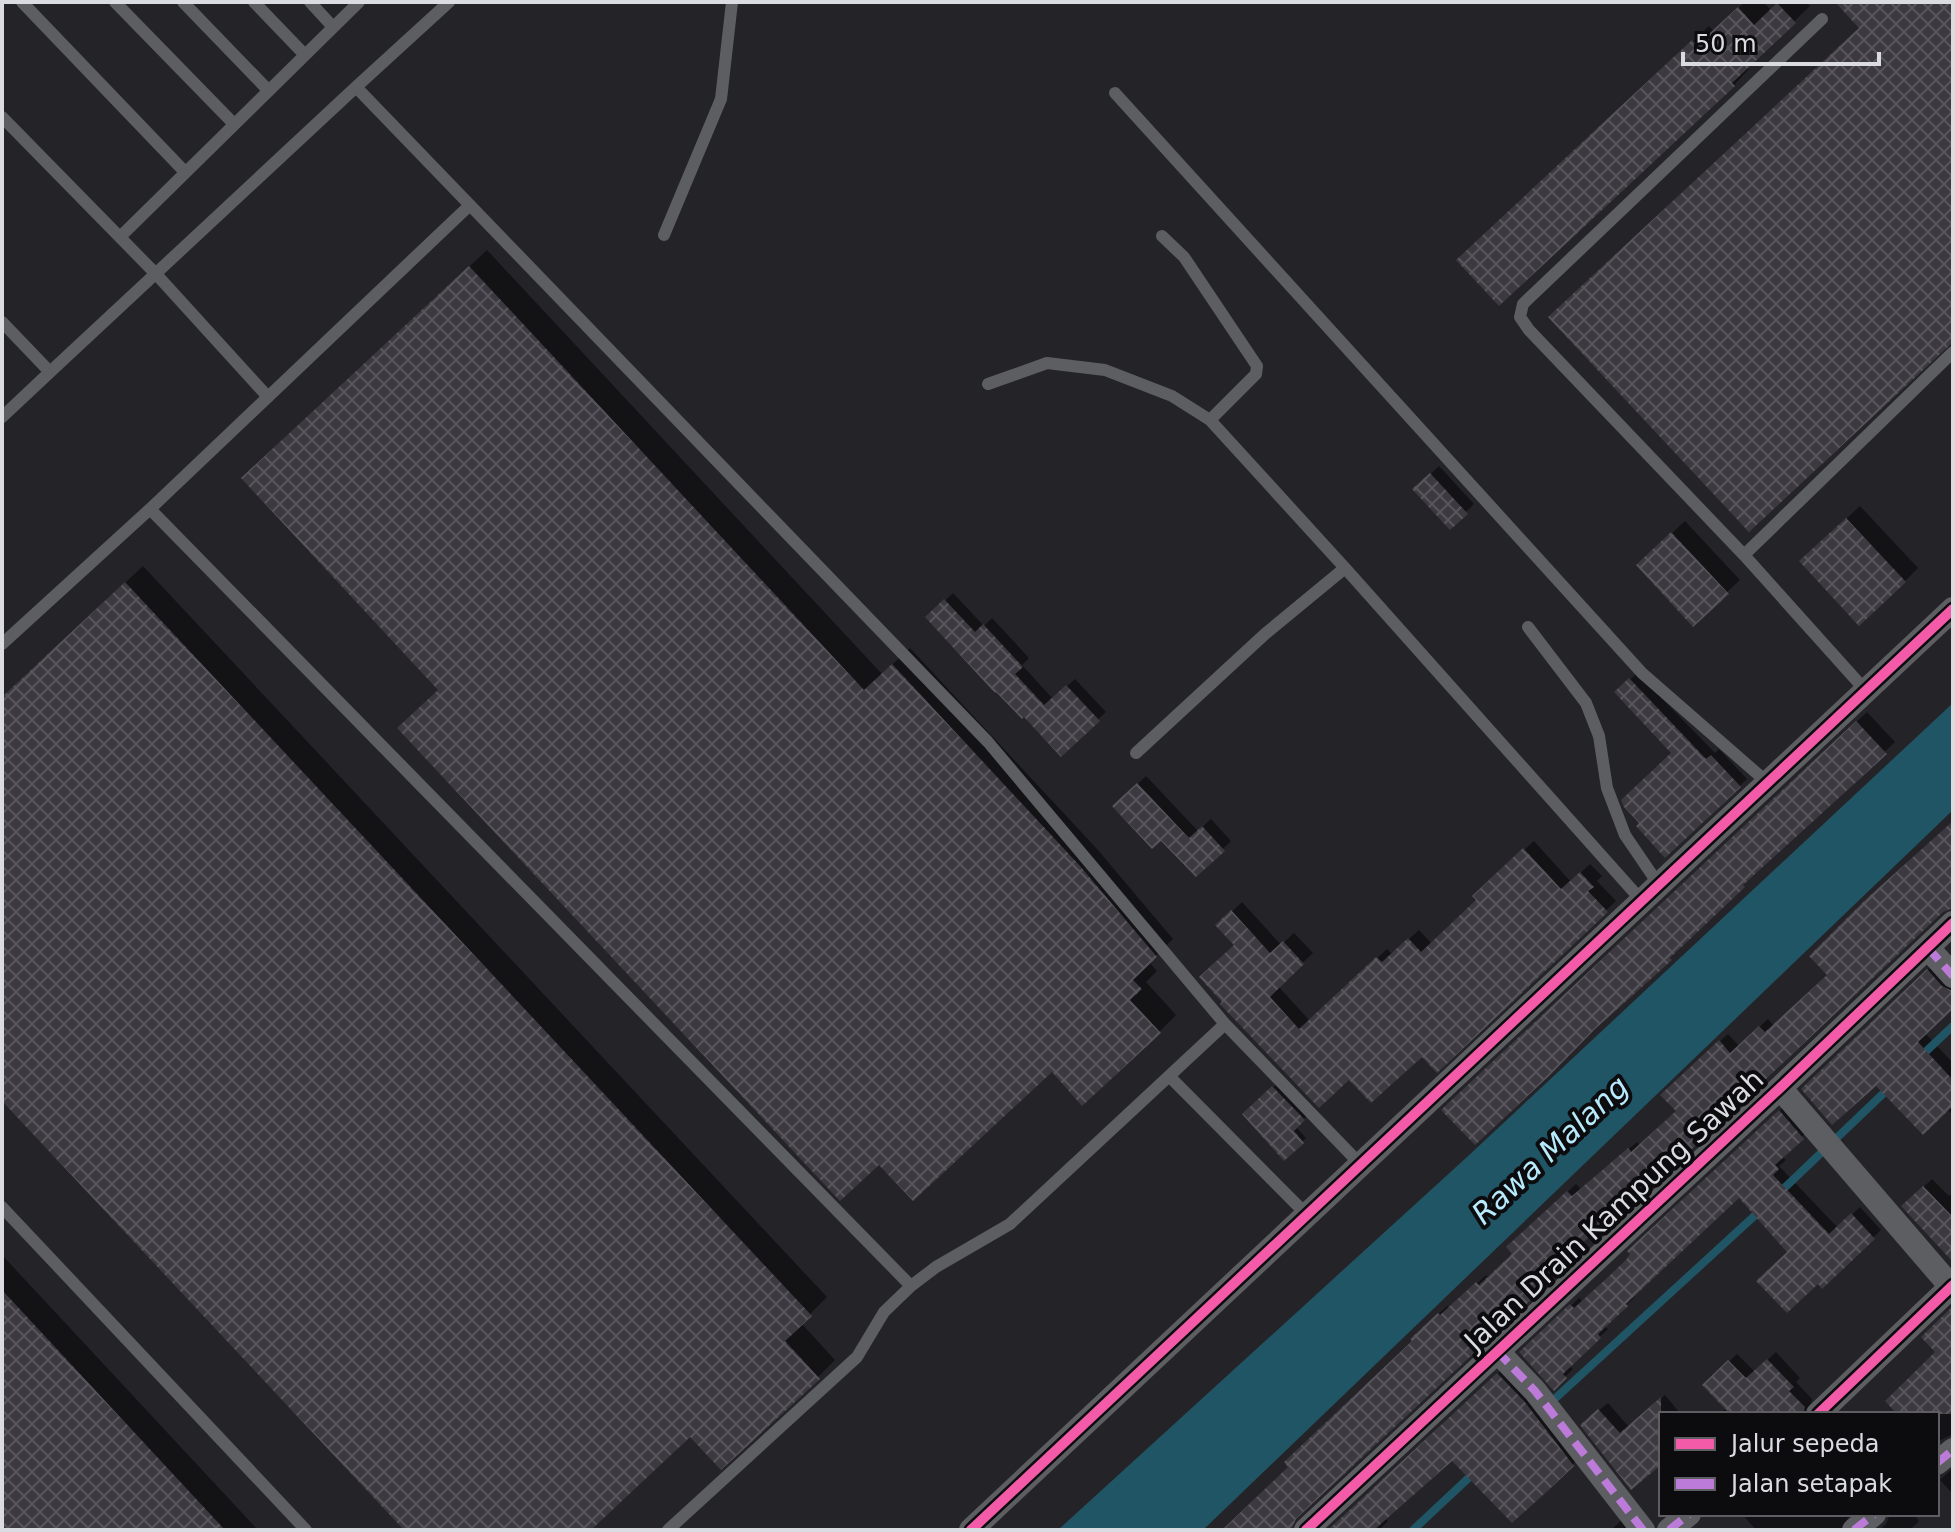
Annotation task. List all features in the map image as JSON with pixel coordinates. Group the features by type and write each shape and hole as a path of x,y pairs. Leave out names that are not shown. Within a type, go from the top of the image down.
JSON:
{"street":[{"path":"971,1530 1953,609"},
{"name":"Jalan Drain Kampung Sawah","path":"1306,1530 1953,923"},
{"path":"1928,948 1953,976"},
{"path":"1780,1088 1952,1287 1820,1412"},
{"path":"1497,1351 1535,1391 1643,1530"},
{"path":"1669,1530 1686,1516"},
{"path":"1854,1530 1872,1516"}],"lane":[{"path":"22,2 185,172"},
{"path":"115,2 234,124"},
{"path":"183,2 268,90"},
{"path":"254,2 304,54"},
{"path":"310,2 333,27"},
{"path":"120,237 359,2"},
{"path":"2,417 449,2"},
{"path":"664,235 721,99 732,2"},
{"path":"1822,19 1523,304 1520,317 1744,555 1866,691"},
{"path":"356,87 988,742 1225,1024 1362,1166"},
{"path":"1115,93 1642,673 1768,783"},
{"path":"2,117 156,274 268,397"},
{"path":"2,644 150,509 470,205"},
{"path":"1162,236 1184,257 1257,366 1256,374 1210,420"},
{"path":"2,322 50,372"},
{"path":"1744,555 1953,352"},
{"path":"988,384 1047,363 1105,370 1172,396 1210,420 1650,893"},
{"path":"150,509 911,1286"},
{"path":"1136,753 1265,634 1345,568"},
{"path":"1528,627 1586,703 1599,736 1607,788 1650,893"},
{"path":"668,1530 857,1357 884,1312 911,1286 936,1267 1010,1224 1225,1024"},
{"path":"1169,1076 1308,1216"},
{"path":"2,1207 306,1530"}],"water":[{"name":"Rawa Malang","path":"1953,703 1953,810 1203,1530 1058,1530 1467,1157"}],"building":[{"path":"1835,2 1953,2 1953,342 1749,532 1548,317 1859,28"},
{"path":"1777,3 1796,23 1732,83 1735,86 1499,306 1456,260 1692,40 1697,45 1738,7 1754,25"},
{"path":"469,266 864,690 892,664 1080,866 1157,957 1133,980 1142,989 1130,1000 1161,1033 1082,1106 1052,1072 913,1201 879,1165 840,1201 397,728 438,690 241,478"},
{"path":"1430,473 1468,514 1450,530 1412,489"},
{"path":"1846,518 1906,582 1859,626 1799,561"},
{"path":"1671,532 1729,594 1693,627 1636,565"},
{"path":"125,582 812,1316 785,1341 820,1379 721,1470 690,1437 591,1530 404,1530 2,1101 2,697"},
{"path":"944,599 975,632 983,624 1023,667 1015,674 1044,705 1066,685 1100,721 1061,757 1024,717 1022,719 995,693 925,617"},
{"path":"1629,678 1706,759 1711,755 1741,787 1665,858 1636,826 1639,823 1621,800 1671,753 1614,692"},
{"path":"1856,721 1887,754 1743,885 1745,887 1670,958 1672,960 1595,1029 1475,1145 1441,1110"},
{"path":"1137,783 1189,838 1202,826 1225,851 1196,877 1161,841 1152,849 1112,806"},
{"path":"1953,821 1953,908 1943,912 1607,1229 1602,1225 1545,1278 1550,1282 1296,1519 1291,1530 1222,1530 1288,1467 1284,1462 1412,1341 1410,1339 1476,1282 1479,1285 1512,1254 1506,1247 1567,1191 1572,1196 1628,1148 1631,1152 1676,1111 1660,1095 1719,1040 1730,1053 1759,1026 1765,1032 1827,975 1809,956 1863,902"},
{"path":"1523,848 1561,889 1580,872 1594,887 1588,891 1608,912 1437,1073 1422,1057 1371,1103 1349,1080 1319,1108 1220,1004 1222,1002 1199,977 1234,945 1215,925 1231,910 1270,953 1283,941 1304,964 1270,997 1299,1029 1376,957 1382,962 1408,938 1421,952 1476,900 1472,896"},
{"path":"1927,969 1942,986 1953,991 1953,1009 1918,1042 1953,1080 1953,1106 1923,1135 1876,1086 1832,1125 1801,1089"},
{"path":"1272,1086 1305,1120 1294,1131 1304,1143 1284,1161 1242,1114"},
{"path":"1779,1110 1804,1139 1775,1165 1779,1169 1773,1175 1829,1234 1851,1213 1875,1239 1822,1289 1818,1284 1787,1313 1756,1281 1787,1252 1739,1198 1626,1304 1628,1306 1598,1334 1601,1338 1563,1374 1567,1378 1554,1391 1519,1352 1570,1304 1574,1308 1606,1279 1626,1260 1630,1254 1627,1251"},
{"path":"1923,1186 1953,1217 1953,1262 1901,1206"},
{"path":"2,1290 225,1530 2,1530"},
{"path":"1953,1306 1953,1414 1895,1412 1885,1401 1935,1352 1921,1337"},
{"path":"1767,1359 1794,1387 1789,1391 1805,1407 1804,1412 1728,1412 1702,1385 1728,1360 1746,1378"},
{"path":"1497,1373 1524,1401 1574,1466 1554,1485 1512,1523 1452,1461 1374,1530 1328,1530"},
{"path":"1661,1397 1659,1467 1631,1490 1580,1425 1598,1409 1620,1433"}],"waterway":[{"path":"1919,1058 1953,1026"},
{"path":"1778,1194 1889,1088"},
{"path":"1548,1405 1762,1209"},
{"path":"1413,1530 1476,1471"}],"marked path":[{"path":"1928,948 1953,976"},
{"path":"1497,1351 1535,1391 1643,1530"},
{"path":"1939,1461 1953,1450"},
{"path":"1669,1530 1686,1516"},
{"path":"1854,1530 1872,1516"}],"cycle path":[{"path":"971,1530 1953,609"},
{"path":"1306,1530 1953,923"},
{"path":"1820,1412 1953,1285"}]}
